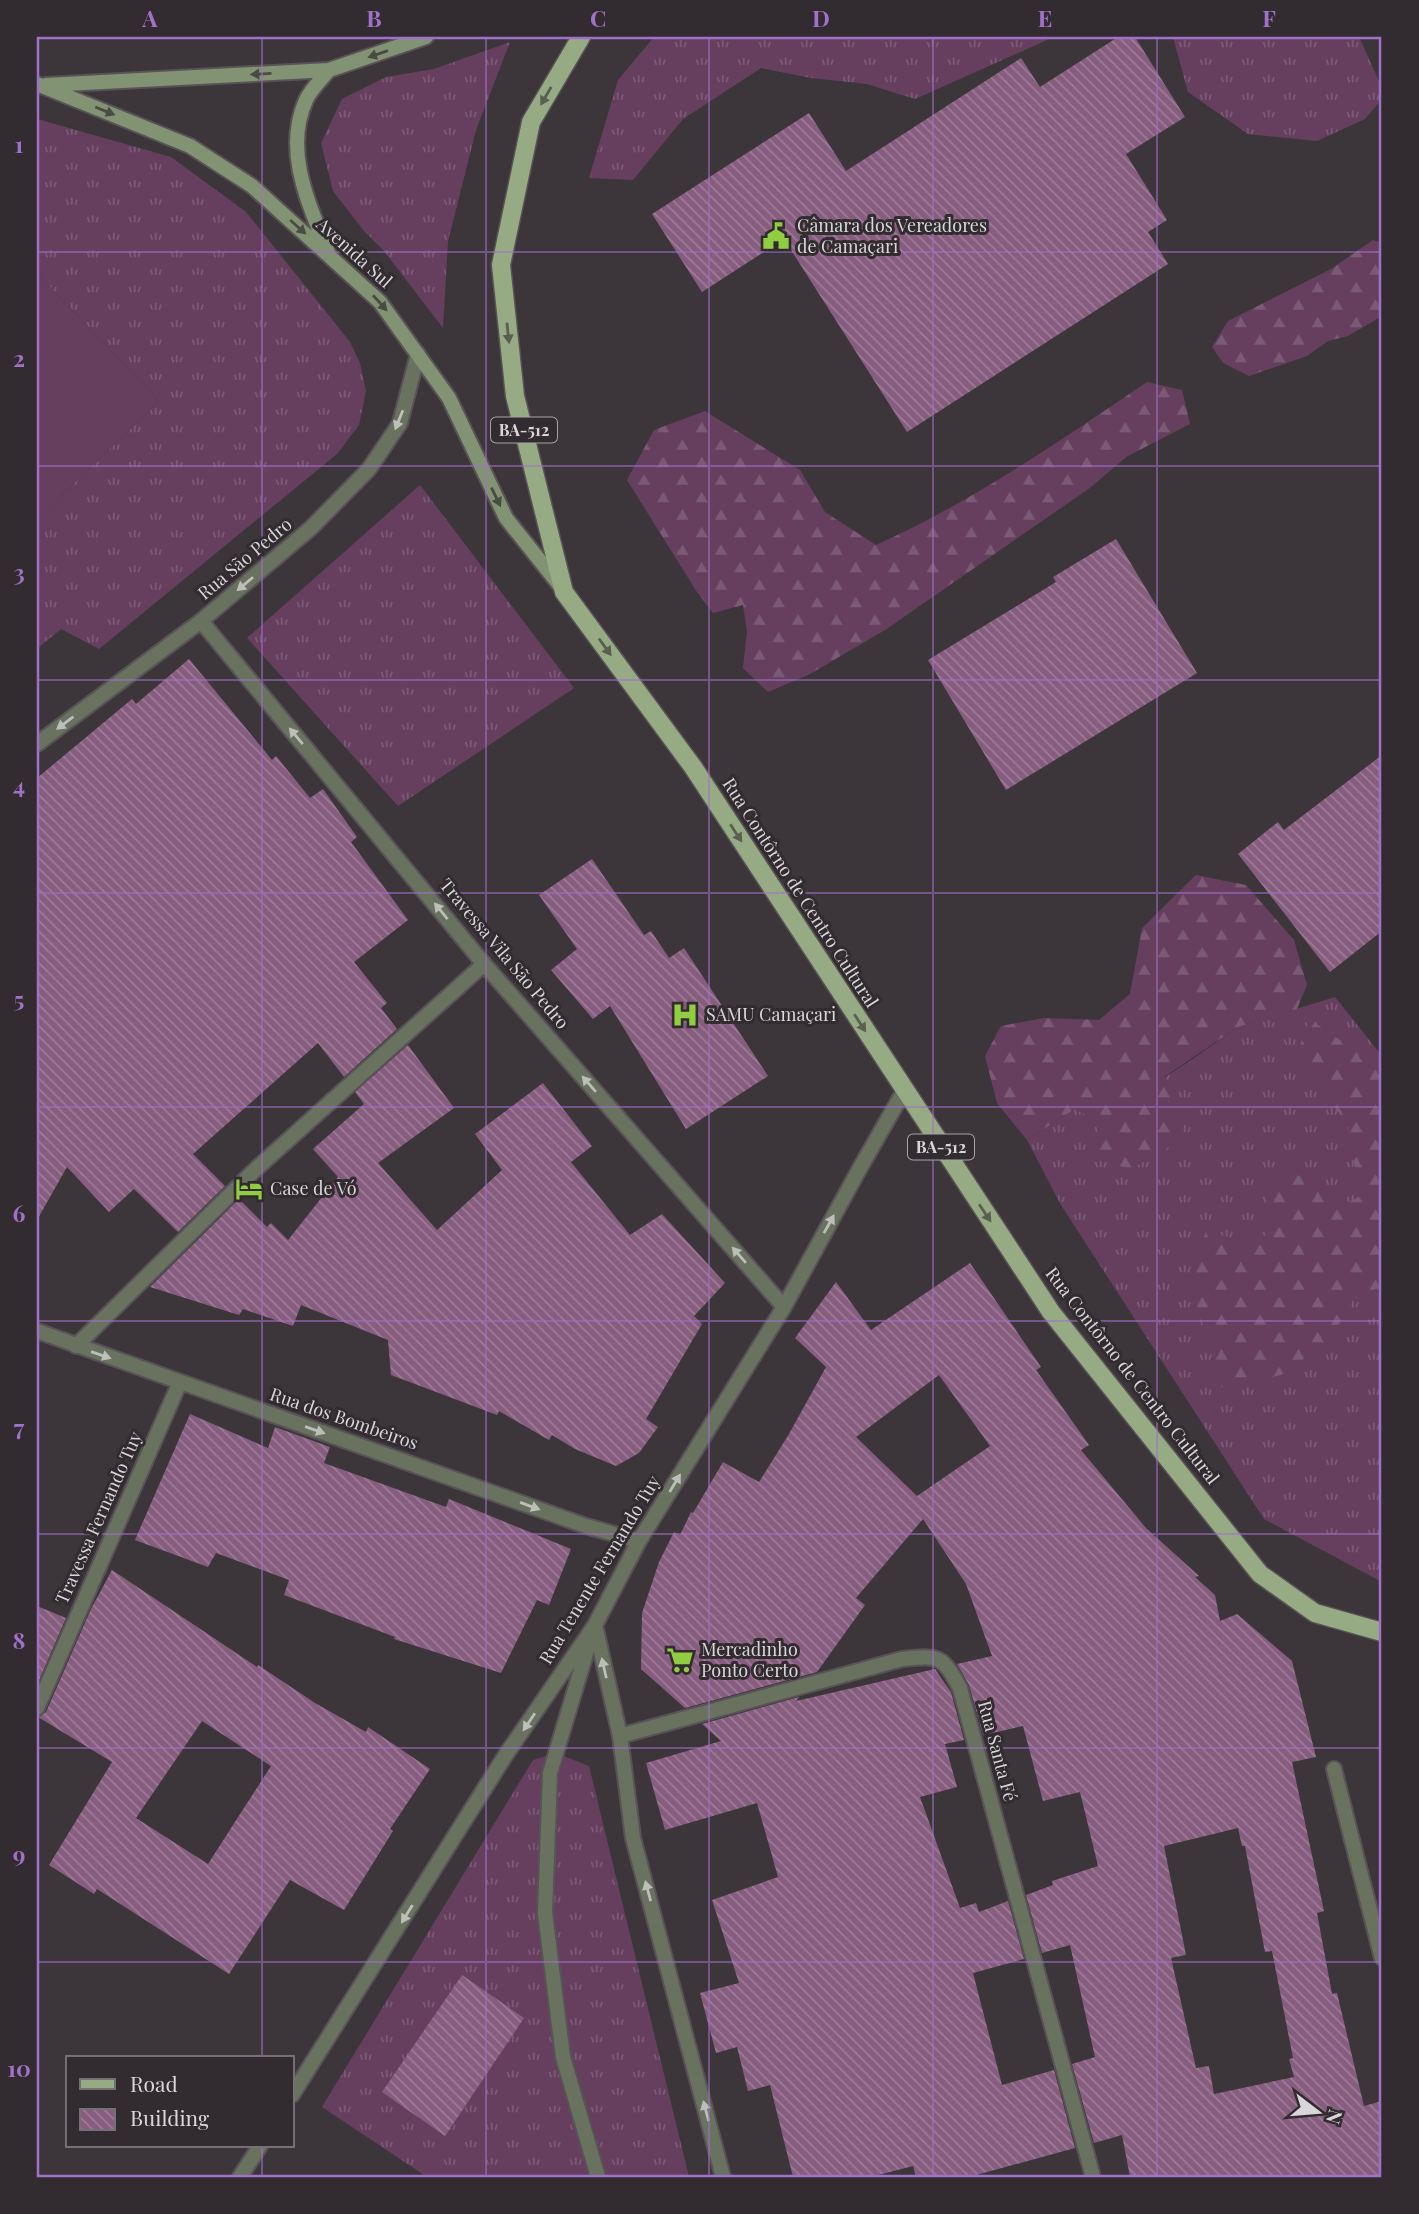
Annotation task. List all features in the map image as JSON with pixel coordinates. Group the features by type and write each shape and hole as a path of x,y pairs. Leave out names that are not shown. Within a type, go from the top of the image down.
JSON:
{"main road":[{"name":"Rua Contôrno de Centro Cultural","path":"581,37 531,122 500,265 515,396 564,592 692,767 1051,1312 1260,1574 1315,1614 1382,1632"}],"street":[{"name":"Avenida Sul","path":"39,85 330,70 426,37"},
{"path":"330,70 306,99 295,135 302,189 330,257"},
{"name":"Avenida Sul","path":"39,85 190,146 252,186 380,302 449,398 506,518 564,592"},
{"name":"Rua São Pedro","path":"37,744 201,621 311,528 369,469 400,423 418,354"},
{"name":"Travessa Vila São Pedro","path":"201,621 484,964 784,1307"},
{"path":"76,1346 258,1167 484,964"},
{"name":"Rua Tenente Fernando Tuy","path":"294,2092 505,1756 594,1625 639,1541 784,1307 904,1091"},
{"name":"Rua dos Bombeiros","path":"37,1331 586,1526 639,1541"},
{"name":"Travessa Fernando Tuy","path":"37,1708 180,1382"},
{"path":"594,1625 620,1736 633,1838 723,2177"},
{"path":"594,1625 550,1773 545,1913 563,2057 598,2177"},
{"name":"Rua Santa Fé","path":"620,1736 902,1659 932,1656 948,1666 960,1688 1093,2177"},
{"path":"1334,1769 1382,1958"},
{"path":"240,2177 259,2148"}],"green space":[{"path":"654,37 1051,37 915,99 867,84 811,78 761,68 683,119 633,180 589,178 618,80"},
{"path":"1173,37 1357,37 1382,88 1382,99 1365,119 1317,141 1248,134 1188,92"},
{"path":"510,42 476,130 448,241 443,328 384,251 364,231 333,191 321,143 342,99 386,77 434,69"},
{"path":"37,119 171,157 246,212 350,342 360,363 366,391 359,425 337,454 99,649 61,629 37,649 37,519 159,401 37,273"},
{"path":"1373,240 1382,243 1382,316 1348,336 1328,341 1307,356 1249,376 1223,363 1212,347 1228,321 1331,269"},
{"path":"37,273 159,401 37,519"},
{"path":"1147,382 1182,390 1190,424 1126,457 1091,487 885,630 810,674 768,692 743,668 747,632 743,605 713,613 627,480 654,430 705,411 800,470 825,512 876,545 981,490"},
{"path":"420,485 574,688 398,806 247,638"},
{"path":"1196,875 1246,885 1294,940 1307,985 1297,1009 1238,1027 1164,1077 1185,1138 1131,1169 1098,1160 1097,1121 1075,1109 1027,1140 997,1103 985,1056 1001,1026 1044,1018 1099,1020 1130,994 1142,928"},
{"path":"1335,997 1382,1056 1382,1582 1264,1519 1061,1205 1027,1140 1075,1109 1097,1120 1238,1027"},
{"path":"1309,1019 1368,1059 1382,1078 1382,1286 1354,1299 1329,1341 1281,1375 1222,1387 1190,1282 1206,1231 1243,1241 1268,1235 1266,1201 1276,1168 1312,1180 1336,1207 1360,1197 1347,1124 1297,1055"},
{"path":"556,1753 589,1766 689,2177 427,2177 322,2107 533,1760"}],"building":[{"name":"Câmara dos Vereadores de Camaçari","path":"1118,37 1135,37 1185,117 1126,154 1167,220 1148,232 1168,264 907,432 784,239 702,292 652,214 809,113 846,171 1021,58 1040,87"},
{"path":"1116,539 1197,673 1006,790 928,660 1056,582 1053,577"},
{"path":"189,659 272,760 276,756 310,798 323,789 357,837 351,842 408,920 354,962 387,1003 381,1008 397,1029 344,1077 318,1043 193,1154 225,1186 178,1232 134,1189 109,1212 67,1167 37,1220 37,778 132,699 136,704"},
{"path":"1382,755 1382,931 1330,972 1238,854 1278,822 1284,830"},
{"path":"592,859 644,935 651,931 669,958 684,948 768,1076 686,1129 610,1006 593,1019 551,970 577,949 539,895"},
{"path":"408,1045 454,1108 378,1163 437,1230 502,1170 475,1134 543,1083 592,1146 571,1162 630,1235 662,1214 725,1283 694,1316 702,1324 646,1419 658,1427 639,1453 616,1466 575,1449 552,1435 549,1440 499,1411 497,1415 391,1375 388,1340 301,1305 293,1326 243,1309 239,1315 150,1287 239,1199 267,1227 271,1223 288,1240 338,1177 313,1149 364,1104 355,1092"},
{"path":"970,1263 1041,1367 1036,1370 1089,1445 1081,1450 1146,1528 1199,1576 1195,1577 1215,1595 1220,1621 1237,1614 1292,1661 1316,1757 1292,1762 1324,1911 1317,1913 1332,1994 1337,1993 1364,2106 1382,2101 1382,2177 1130,2177 1122,2135 1094,2143 1072,2064 1095,2057 1070,1945 1042,1953 1026,1895 1053,1885 1052,1881 1098,1866 1080,1792 1043,1801 1023,1726 983,1735 969,1685 957,1664 992,1656 966,1584 923,1519 856,1598 865,1605 817,1672 685,1708 641,1669 642,1613 659,1562 674,1532 680,1535 691,1512 693,1513 723,1462 759,1482 826,1367 795,1338 836,1282 871,1330","holes":["939,1375 990,1446 917,1496 856,1437","1238,1828 1242,1846 1245,1846 1265,1952 1272,1951 1293,2058 1289,2059 1294,2077 1214,2094 1209,2066 1196,2068 1171,1958 1186,1955 1164,1846"]},
{"path":"190,1414 268,1448 275,1427 330,1447 324,1463 446,1507 449,1499 571,1549 549,1605 537,1600 501,1673 394,1639 395,1637 284,1595 289,1580 216,1553 208,1567 135,1540"},
{"path":"112,1570 257,1667 258,1665 315,1703 366,1732 368,1727 430,1769 390,1829 393,1831 344,1910 290,1880 229,1974 97,1889 94,1894 49,1865 112,1762 38,1717 46,1712 91,1609","holes":["202,1721 271,1766 208,1864 136,1818"]},
{"path":"37,1606 66,1618 37,1685"},
{"path":"935,1669 951,1692 964,1740 945,1744 957,1787 920,1797 960,1908 976,1903 979,1912 1008,1901 1024,1959 973,1973 1002,2085 1054,2070 1075,2148 969,2177 916,2177 913,2166 871,2177 793,2177 770,2085 748,2091 737,2047 716,2053 700,1993 739,1983 712,1900 778,1877 757,1803 665,1830 646,1763 721,1741 702,1724 799,1697 796,1701"},
{"path":"462,1975 524,2018 445,2136 382,2092"}],"place":[{"name":"Câmara dos Vereadores de Camaçari","path":"776,236"},
{"name":"SAMU Camaçari","path":"685,1015"},
{"name":"Case de Vó","path":"249,1189"},
{"name":"Mercadinho Ponto Certo","path":"680,1660"}]}
